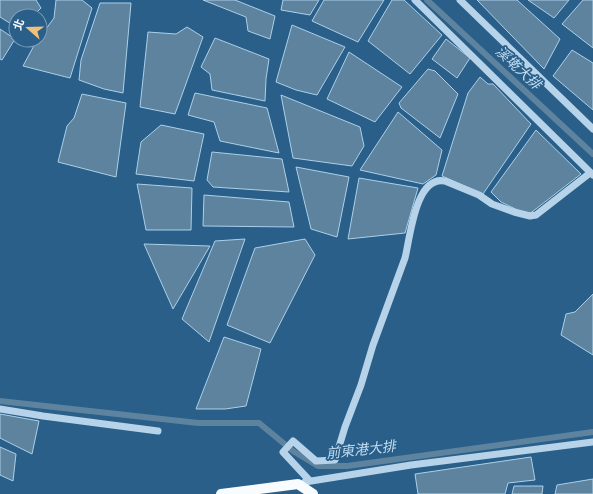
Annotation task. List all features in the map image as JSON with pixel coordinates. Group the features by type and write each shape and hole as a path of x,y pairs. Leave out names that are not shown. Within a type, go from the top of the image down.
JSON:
{"main road":[{"path":"221,494 298,484 313,494"}],"street":[{"path":"310,480 282,452 293,441 316,461 335,460 373,345 405,258 415,213 423,192 427,187 436,181 445,181 479,195 492,204 530,216 536,215 592,174 415,0"},
{"path":"460,0 593,129"},
{"path":"0,409 158,431"},
{"path":"298,484 310,480 411,465 593,442"}],"water":[{"path":"0,0 36,0 41,8 8,8 8,22 0,17"},
{"path":"56,0 82,0 92,8 70,78 23,66 33,48 48,48 48,26 54,18"},
{"path":"203,0 235,0 275,16 270,39 248,31 246,17"},
{"path":"283,0 319,0 310,15 281,10"},
{"path":"324,0 384,0 358,42 312,21"},
{"path":"392,0 404,0 442,35 410,74 368,41"},
{"path":"477,0 517,0 560,39 544,69"},
{"path":"528,0 569,0 554,18"},
{"path":"583,0 593,0 593,48 562,24"},
{"path":"100,3 131,3 123,93 104,89 79,80 81,60"},
{"path":"292,25 345,47 317,95 296,90 276,82"},
{"path":"187,27 203,37 175,114 140,107 148,32 176,34"},
{"path":"0,29 8,34 8,48 9,48 2,60 0,59"},
{"path":"215,38 269,59 265,101 212,90 210,74 201,67"},
{"path":"446,39 470,58 457,78 432,59"},
{"path":"572,50 593,63 593,110 553,76"},
{"path":"349,52 402,87 375,122 327,99"},
{"path":"428,69 435,71 458,94 440,138 401,108 399,103"},
{"path":"480,77 488,84 493,84 531,124 483,194 442,176 468,93"},
{"path":"195,93 267,108 279,153 220,141 214,122 188,115"},
{"path":"82,94 126,103 116,177 58,162 67,126 74,118"},
{"path":"281,95 360,127 364,146 352,166 293,158"},
{"path":"398,112 442,150 436,175 423,184 360,170"},
{"path":"161,125 204,134 194,181 136,174 141,142"},
{"path":"536,130 581,174 528,215 501,202 491,192"},
{"path":"212,152 282,159 289,192 213,187 207,180"},
{"path":"296,167 349,177 337,237 311,229"},
{"path":"359,178 418,188 405,233 348,239"},
{"path":"137,184 192,188 191,230 146,230"},
{"path":"204,195 289,202 294,227 203,226"},
{"path":"245,239 209,342 182,319 215,241"},
{"path":"305,239 315,255 270,343 227,325 255,248"},
{"path":"144,244 210,246 173,309"},
{"path":"593,294 593,355 561,335 566,314 575,312"},
{"path":"224,337 261,349 246,406 225,409 196,409"},
{"path":"0,414 39,421 32,454 0,438"},
{"path":"0,447 16,454 13,481 0,475"},
{"path":"531,457 535,480 508,483 505,494 418,494 415,474"},
{"path":"593,479 593,494 555,494 557,485"},
{"path":"514,486 543,486 542,494 512,494"}],"waterway":[{"name":"溪墘大排","path":"427,0 593,154"},
{"name":"前東港大排","path":"0,401 198,423 259,423 293,451 318,466 347,466 593,432"}]}
